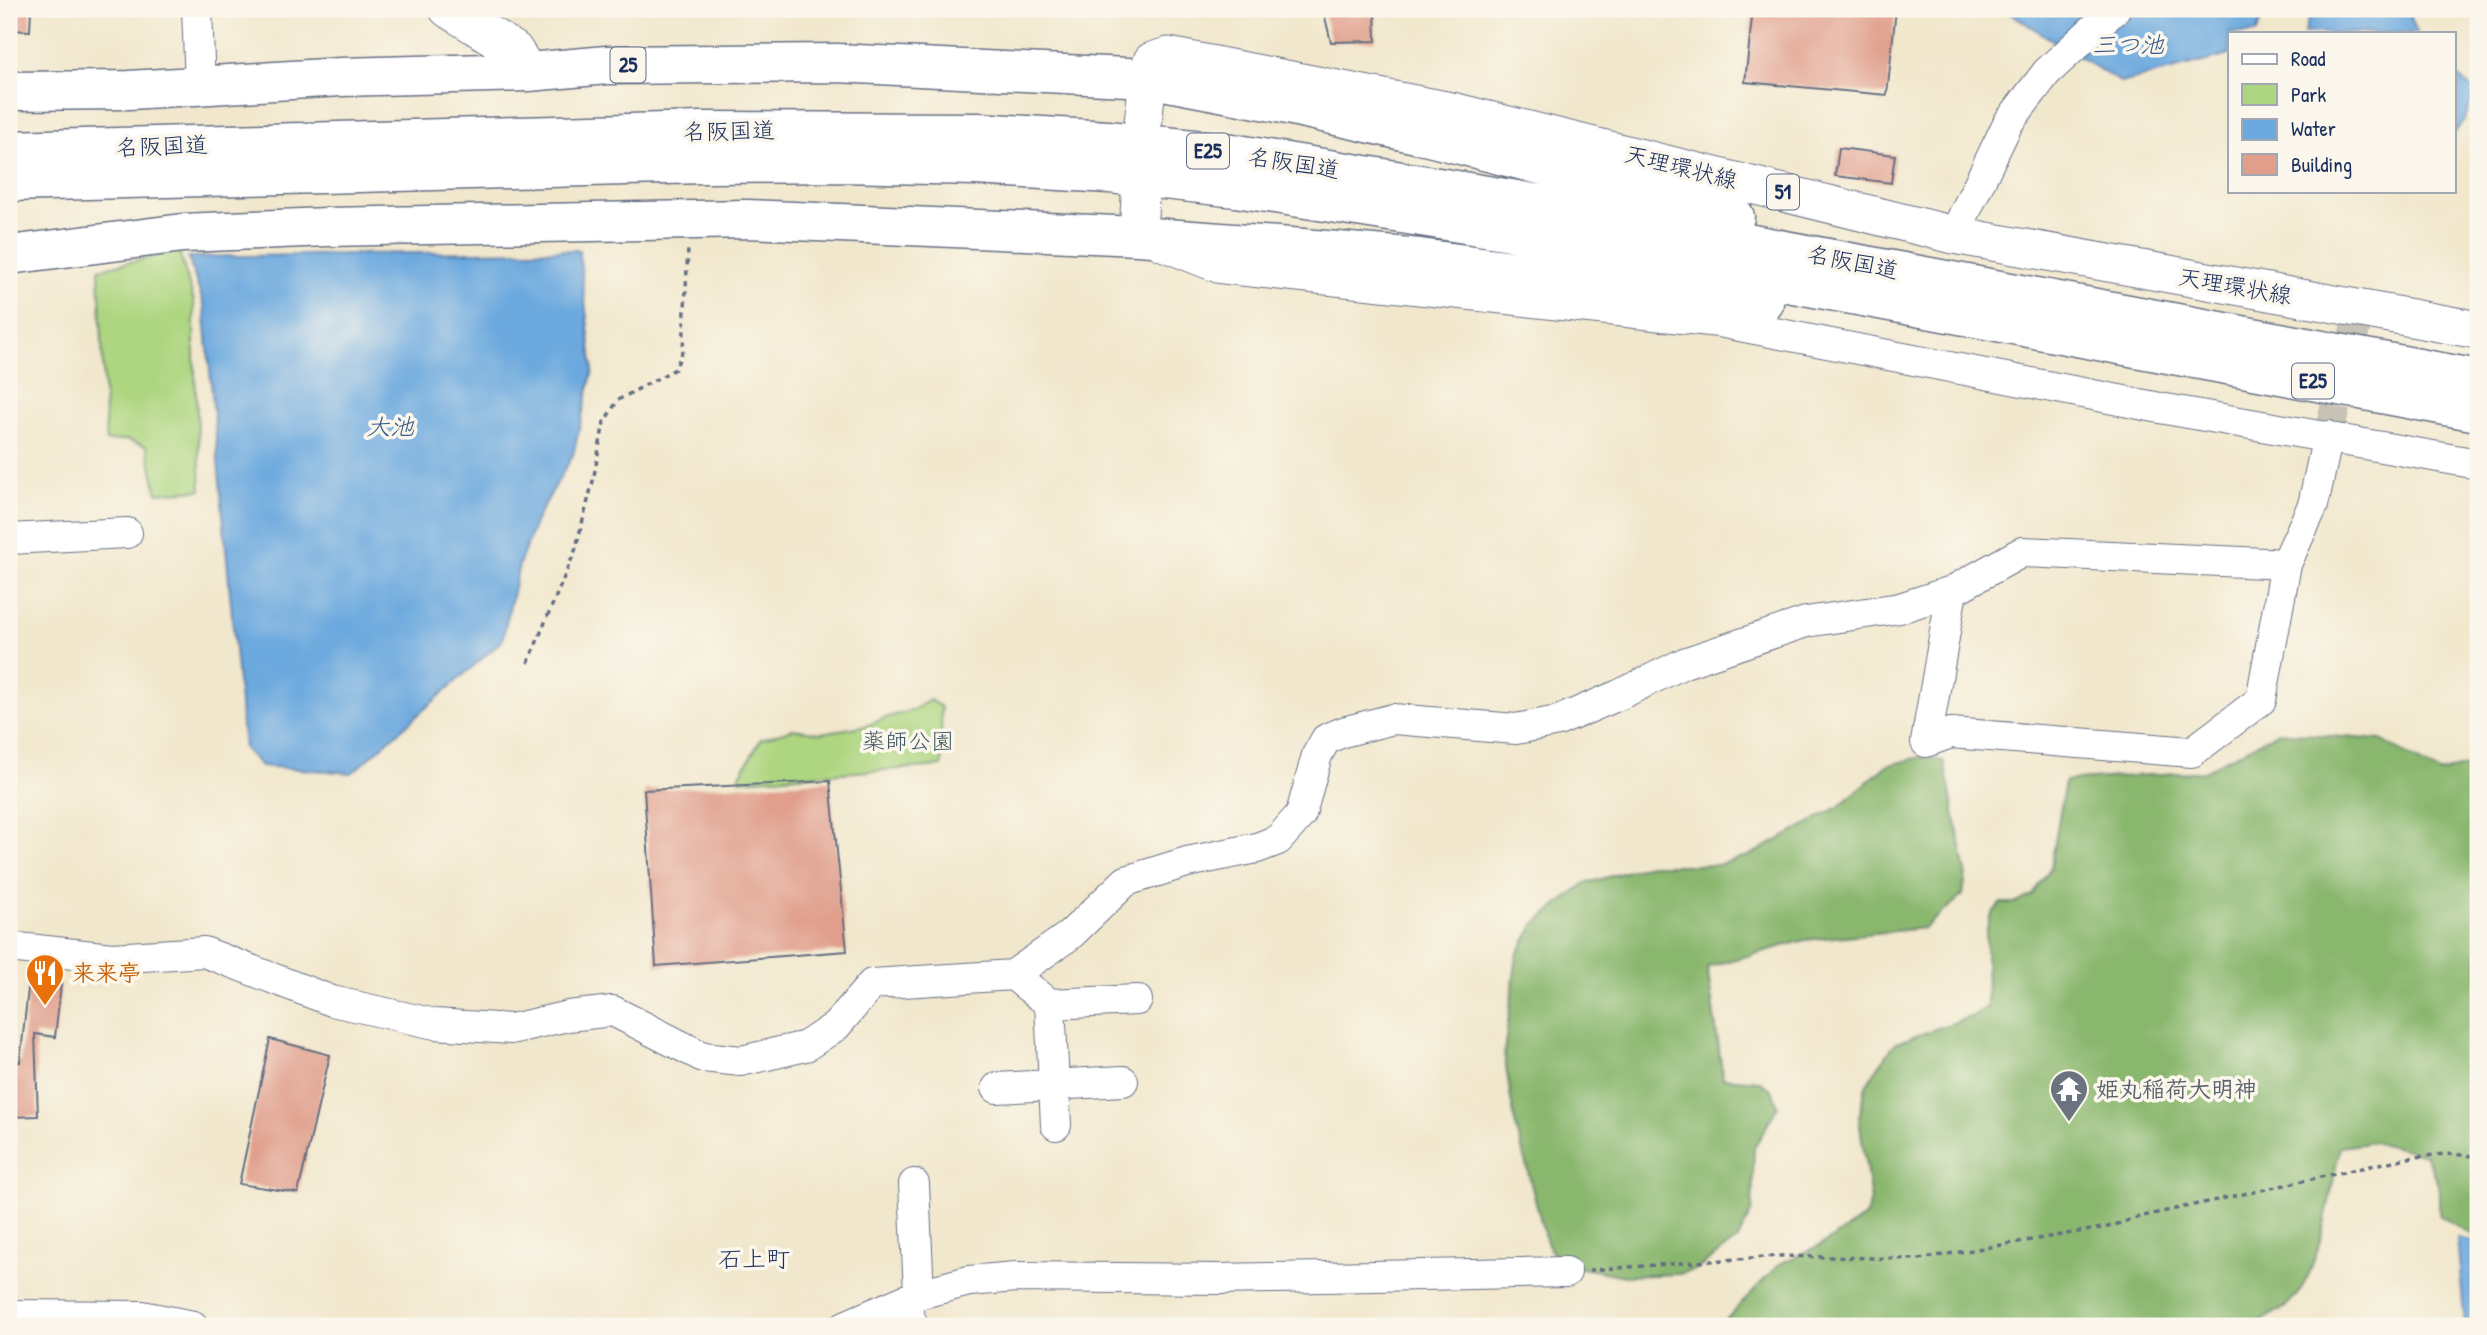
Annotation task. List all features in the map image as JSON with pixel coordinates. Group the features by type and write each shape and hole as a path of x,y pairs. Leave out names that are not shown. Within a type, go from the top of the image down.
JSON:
{"highway":[{"name":"25","path":"9,91 107,90 341,77 528,72 607,65 837,63 1148,78"},
{"name":"25","path":"9,78 107,90"},
{"name":"E25","path":"1148,78 1288,105 1424,136 1833,244 2224,322 2389,362"},
{"name":"名阪国道","path":"9,150 715,131 979,132 1107,140 1232,153 1499,196 2478,379"},
{"name":"名阪国道","path":"9,182 800,163 976,166 1110,174 1236,188 1510,231 2478,412"},
{"path":"9,255 183,233 327,227 747,219 1138,236"},
{"name":"E25","path":"1138,236 1420,258 2148,349"}],"main road":[{"path":"448,9 514,50 528,72"},
{"name":"天理環状線","path":"1148,78 1153,61 1168,56 1457,112 1954,235 2478,330"},
{"path":"1143,123 1148,78"},
{"path":"1138,236 1140,197"}],"street":[{"path":"197,9 200,86"},
{"path":"1954,235 2008,124 2047,72 2115,9"},
{"path":"1138,236 1219,268 1719,322 2160,408 2478,464"},
{"path":"1952,591 1926,742 1951,733 2192,752 2261,700 2287,564 2313,505 2328,436"},
{"path":"9,538 127,533"},
{"path":"9,947 112,958 204,952 332,1000 435,1024 511,1029 568,1016 613,1011 703,1057 741,1061 806,1046 836,1026 872,984 1013,975 1070,935 1126,881 1187,862 1257,848 1278,840 1301,814 1317,755 1326,739 1343,732 1393,719 1516,729 1558,721 1684,663 1806,622 1900,608 1952,591 2022,552 2287,564"},
{"path":"1013,975 1050,1004 1137,1000"},
{"path":"1050,1004 1056,1125"},
{"path":"997,1088 1123,1081"},
{"path":"911,1307 914,1184"},
{"path":"845,1326 911,1307 969,1281 1016,1277 1220,1279 1566,1272"},
{"path":"9,1315 142,1316 193,1326"}],"path":[{"path":"528,663 575,551 593,481 604,422 618,400 675,369 683,350 690,220"},
{"path":"1566,1272 1778,1255 1919,1259 2108,1227 2139,1217 2397,1160 2444,1154 2478,1156"}],"green space":[{"path":"179,251 194,302 201,490 157,493 147,446 127,440 106,441 99,269"},
{"name":"薬師公園","path":"930,700 941,707 942,766 740,780 740,775 761,739 793,729 821,733 869,725 913,710"},
{"path":"2278,732 2381,740 2439,773 2478,763 2478,1238 2439,1215 2439,1184 2425,1154 2375,1142 2340,1147 2324,1226 2304,1284 2285,1306 2249,1326 1720,1326 1779,1264 1823,1244 1865,1217 1871,1201 1859,1118 1866,1085 1895,1043 1973,1016 1987,1007 1986,932 1990,916 2001,903 2017,903 2032,895 2051,867 2065,781 2205,771"},
{"path":"1920,757 1944,761 1966,872 1963,895 1924,928 1805,940 1707,967 1723,1078 1759,1081 1772,1090 1778,1106 1754,1148 1752,1210 1738,1239 1697,1269 1679,1274 1625,1276 1566,1265 1552,1253 1545,1237 1514,1118 1504,1053 1517,955 1535,924 1584,884 1649,865 1717,865 1749,856 1837,808 1886,766"}],"water":[{"name":"三つ池","path":"2003,9 2263,9 2257,32 2228,32 2228,56 2121,83"},
{"path":"2312,9 2407,9 2417,32 2304,32"},
{"path":"2456,75 2475,91 2464,121 2456,131"},
{"name":"大池","path":"579,250 593,370 573,455 537,518 519,565 502,641 352,773 261,766 244,749 204,305 188,257"},
{"path":"2457,1238 2478,1242 2478,1326 2465,1326"}],"building":[{"path":"9,9 31,9 30,31 9,30"},
{"path":"1323,9 1375,9 1376,41 1331,42"},
{"path":"1753,9 1896,9 1887,95 1745,82"},
{"path":"1839,148 1895,155 1891,183 1835,176"},
{"path":"830,781 847,951 656,966 644,790"},
{"path":"29,980 61,984 55,1037 35,1034 38,1116 9,1117 9,1062 20,1062"},
{"path":"270,1039 330,1055 298,1193 239,1184"}],"tunnel":[{"path":"2328,436 2360,309"}],"place":[{"name":"来来亭","path":"45,1007"},
{"name":"姫丸稲荷大明神","path":"2069,1123"}],"district":[{"name":"石上町","path":"754,1259"}]}
